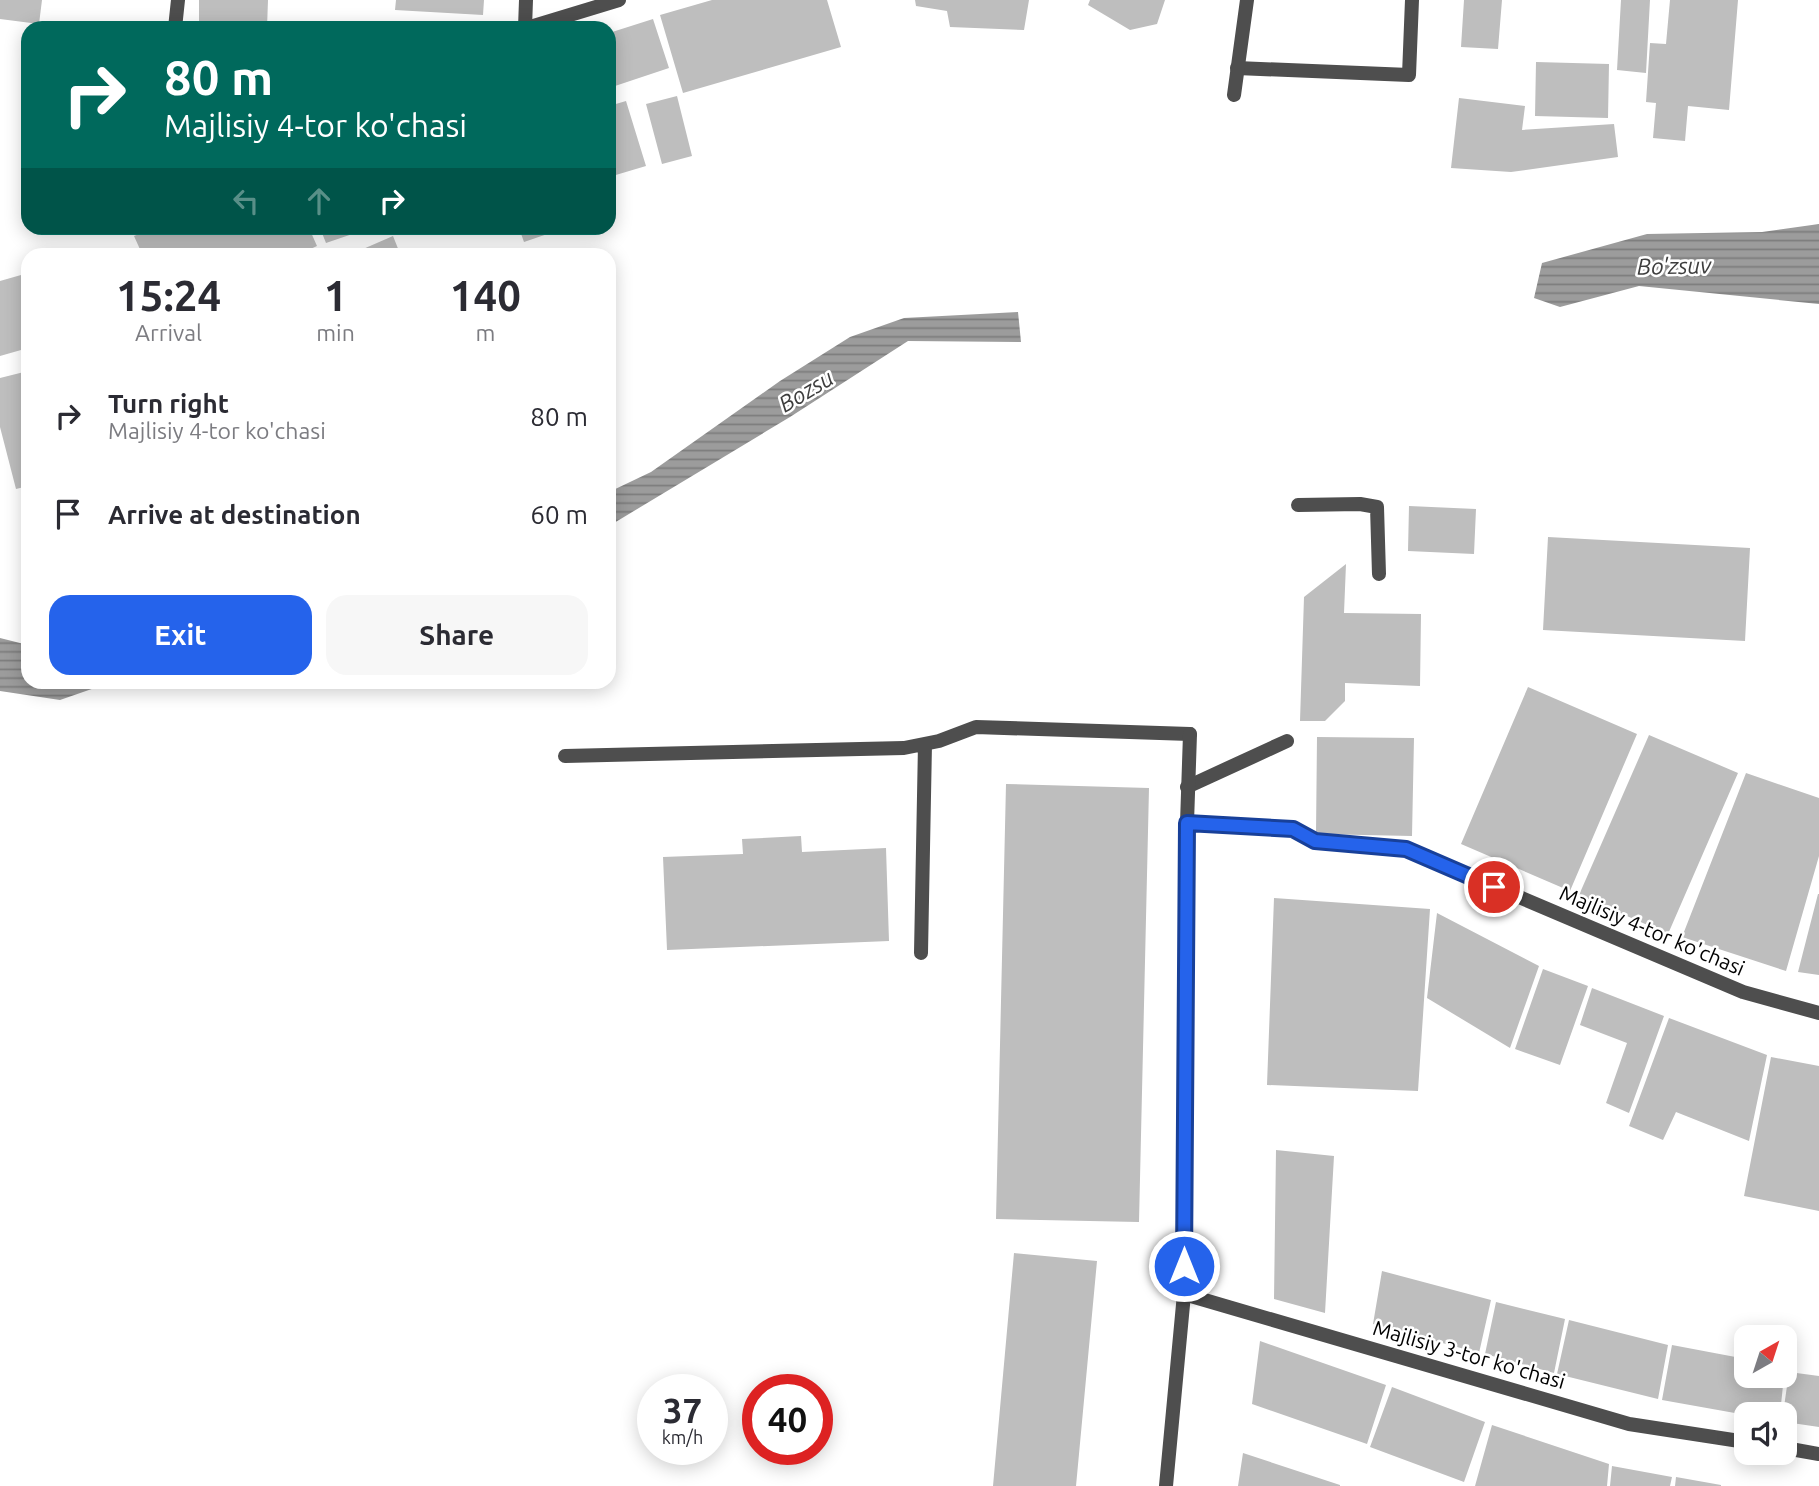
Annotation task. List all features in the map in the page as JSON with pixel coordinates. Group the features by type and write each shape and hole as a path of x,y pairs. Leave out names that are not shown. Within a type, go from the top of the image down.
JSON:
{"street":[{"path":"176,21 178,0"},
{"path":"526,0 526,21"},
{"path":"549,21 619,0"},
{"path":"1234,95 1247,0"},
{"path":"1237,68 1409,75 1412,0"},
{"path":"1298,505 1360,504 1377,507 1379,574"},
{"path":"565,756 904,748 976,727 1190,734 1187,788 1184,1294 1166,1486"},
{"path":"1187,788 1287,741"},
{"path":"921,953 925,744"},
{"name":"Majlisiy 4-tor ko'chasi","path":"1187,823 1293,829 1315,841 1406,849 1743,992 1819,1013"},
{"name":"Majlisiy 3-tor ko'chasi","path":"1184,1294 1629,1424 1734,1440"},
{"path":"1797,1450 1819,1454"}],"water":[{"name":"Bo'zsuv","path":"1819,224 1819,304 1639,286 1560,307 1534,298 1542,263 1647,234 1762,232"},
{"name":"Bozsu","path":"1018,312 1021,342 908,341 790,417 616,522 616,489 651,472 780,381 850,337 904,318"},
{"path":"0,638 21,643 21,689 92,689 60,700 0,691"}],"building":[{"path":"0,0 42,0 39,21 0,19"},
{"path":"199,0 268,0 267,21 199,21"},
{"path":"396,0 484,0 483,15 395,10"},
{"path":"712,0 827,0 841,47 683,93 660,15"},
{"path":"915,0 1029,0 1024,30 950,27 947,11 916,6"},
{"path":"1090,0 1165,0 1157,24 1130,30 1088,5"},
{"path":"1464,0 1502,0 1498,49 1461,47"},
{"path":"1621,0 1650,0 1646,73 1617,70"},
{"path":"1670,0 1738,0 1729,110 1688,106 1685,141 1653,138 1656,103 1646,102 1650,43 1666,44"},
{"path":"653,19 669,68 616,86 616,31"},
{"path":"1536,62 1609,64 1608,118 1535,116"},
{"path":"677,96 692,156 662,164 646,104"},
{"path":"1459,98 1525,106 1522,130 1614,124 1618,157 1511,172 1451,168"},
{"path":"626,101 646,166 616,175 616,104"},
{"path":"312,235 317,246 139,248 134,236"},
{"path":"323,235 349,235 326,243"},
{"path":"522,235 544,235 524,242"},
{"path":"393,236 398,248 365,248"},
{"path":"21,275 21,350 0,356 0,281"},
{"path":"21,373 21,488 16,489 0,427 0,378"},
{"path":"1409,506 1476,509 1474,554 1408,551"},
{"path":"1548,537 1750,548 1745,641 1543,630"},
{"path":"1346,564 1344,613 1421,614 1420,686 1345,683 1345,701 1325,721 1300,721 1304,597"},
{"path":"1528,687 1637,734 1570,891 1461,844"},
{"path":"1649,735 1738,773 1668,934 1579,895"},
{"path":"1317,737 1414,738 1412,836 1316,834"},
{"path":"1746,773 1819,798 1819,856 1786,971 1682,937"},
{"path":"1006,784 1149,788 1139,1222 996,1219"},
{"path":"801,836 802,852 886,848 889,941 667,950 663,857 743,854 742,839"},
{"path":"1819,894 1819,975 1798,972"},
{"path":"1274,898 1430,909 1418,1091 1267,1085"},
{"path":"1437,913 1539,966 1510,1048 1427,998"},
{"path":"1543,969 1588,986 1560,1065 1515,1049"},
{"path":"1592,988 1664,1016 1629,1113 1606,1103 1627,1043 1580,1025"},
{"path":"1669,1018 1767,1055 1749,1141 1676,1112 1663,1140 1629,1126"},
{"path":"1771,1057 1819,1066 1819,1211 1744,1196"},
{"path":"1276,1150 1334,1156 1325,1313 1274,1299"},
{"path":"1014,1253 1097,1261 1076,1486 993,1486"},
{"path":"1382,1271 1491,1300 1479,1353 1373,1324"},
{"path":"1496,1302 1565,1319 1554,1373 1485,1354"},
{"path":"1569,1320 1668,1345 1658,1399 1557,1374"},
{"path":"1260,1341 1386,1385 1367,1444 1252,1404"},
{"path":"1672,1345 1734,1357 1734,1388 1783,1388 1781,1402 1734,1402 1734,1413 1662,1400"},
{"path":"1797,1373 1819,1376 1819,1427 1797,1424 1797,1402 1785,1402 1787,1388 1797,1388"},
{"path":"1392,1387 1485,1422 1464,1482 1370,1447"},
{"path":"1492,1425 1609,1464 1607,1486 1475,1486"},
{"path":"1243,1453 1340,1485 1340,1486 1238,1486"},
{"path":"1612,1466 1672,1477 1670,1486 1610,1486"},
{"path":"1676,1477 1721,1485 1721,1486 1675,1486"}],"route":[{"path":"1184,1266 1187,823 1293,829 1315,841 1406,849 1494,887"}]}
